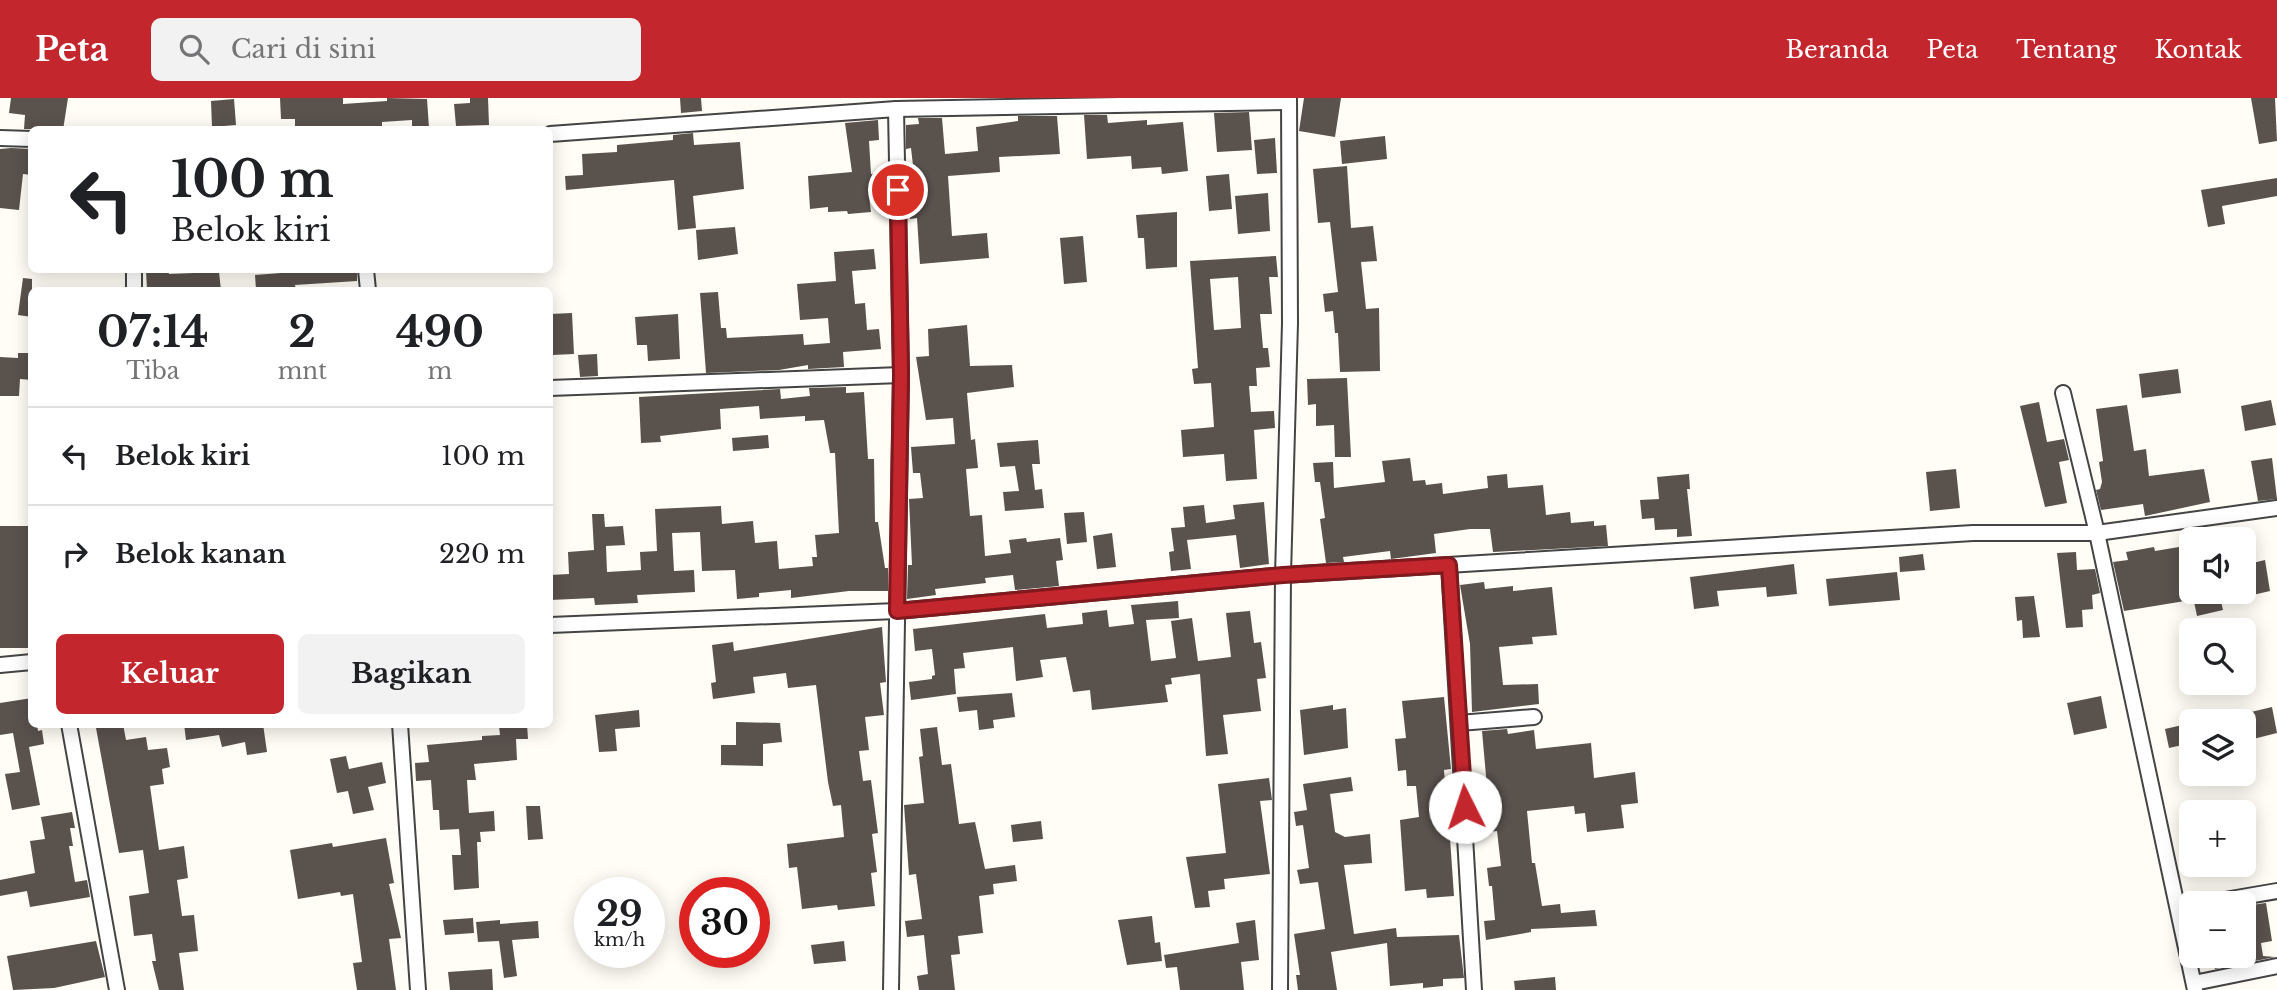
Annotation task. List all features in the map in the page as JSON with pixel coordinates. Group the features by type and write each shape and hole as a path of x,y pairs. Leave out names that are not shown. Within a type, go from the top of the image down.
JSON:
{"street":[{"path":"553,134 896,109 1289,100 1290,323 1283,575 1280,990"},
{"path":"891,990 901,375 896,109"},
{"path":"0,138 28,139"},
{"path":"553,388 901,375"},
{"path":"2063,393 2180,891"},
{"path":"553,625 897,611 1283,575 1973,533 2097,533 2277,508"},
{"path":"1449,565 1474,990"},
{"path":"0,665 28,662"},
{"path":"1460,723 1534,718"},
{"path":"70,728 117,990"},
{"path":"400,728 418,990"},
{"path":"2256,895 2277,891"},
{"path":"2192,968 2195,987 2277,966"}],"building":[{"path":"11,98 68,98 64,126 28,126 28,129 24,129 25,115 9,113"},
{"path":"280,98 343,98 343,104 387,101 387,98 427,99 429,126 412,126 412,120 382,122 382,126 295,126 295,119 281,119"},
{"path":"470,98 488,98 489,125 456,126 454,104 470,103"},
{"path":"680,98 701,98 702,111 681,113"},
{"path":"1304,98 1341,98 1335,137 1299,131"},
{"path":"2251,98 2275,98 2277,141 2259,144"},
{"path":"234,99 236,125 212,126 211,101"},
{"path":"1249,112 1252,150 1217,152 1214,113"},
{"path":"1084,115 1107,115 1108,123 1147,120 1147,125 1183,122 1188,171 1162,174 1161,167 1132,169 1131,156 1087,159"},
{"path":"1018,116 1057,116 1060,154 999,157 1000,172 948,176 952,236 987,233 989,258 920,264 917,218 910,219 908,200 917,200 911,148 906,149 906,125 919,124 918,118 942,118 945,154 978,151 976,127 1018,121"},
{"path":"878,120 879,140 869,141 871,174 882,173 883,195 869,196 871,212 848,214 847,211 828,212 828,207 810,209 808,176 852,172 845,123"},
{"path":"693,133 694,145 740,142 744,189 693,196 696,228 678,230 674,180 566,190 565,176 583,175 582,154 617,152 617,145 673,140 673,135"},
{"path":"1385,136 1387,159 1342,164 1340,141"},
{"path":"1275,138 1277,173 1257,174 1254,140"},
{"path":"0,149 28,149 28,175 23,174 19,210 0,208"},
{"path":"1347,166 1351,228 1373,226 1377,261 1361,262 1366,309 1379,308 1380,371 1340,372 1338,333 1335,333 1333,311 1325,312 1323,294 1338,292 1330,222 1318,223 1313,169"},
{"path":"1229,174 1232,209 1209,211 1206,176"},
{"path":"2277,178 2277,196 2222,206 2225,224 2208,227 2201,190"},
{"path":"1268,193 1270,231 1238,234 1235,196"},
{"path":"1177,212 1177,267 1146,269 1144,238 1138,238 1136,215"},
{"path":"735,227 738,254 698,260 696,230"},
{"path":"1083,236 1087,282 1064,284 1060,238"},
{"path":"874,249 876,269 852,271 855,304 865,303 867,330 879,329 881,349 843,352 844,367 808,369 808,365 779,370 706,373 700,293 718,292 721,328 726,328 727,338 803,334 804,345 830,343 828,318 800,320 797,284 836,281 834,252"},
{"path":"1276,256 1278,277 1269,277 1272,314 1260,314 1263,348 1268,348 1270,367 1256,368 1257,386 1249,386 1251,412 1274,411 1275,428 1254,430 1257,479 1226,481 1224,454 1183,457 1181,430 1214,427 1211,383 1194,384 1192,369 1198,368 1190,261","holes":["1238,277 1241,328 1214,330 1210,279"]},
{"path":"146,273 219,273 221,287 147,287"},
{"path":"357,273 357,281 295,287 256,287 255,275"},
{"path":"23,278 32,279 32,287 28,287 28,316 18,315"},
{"path":"572,313 574,354 553,355 553,314"},
{"path":"678,314 680,359 648,361 647,345 637,345 635,317"},
{"path":"967,325 970,366 1012,365 1014,387 967,393 971,440 975,439 978,468 966,469 970,516 982,515 985,556 1011,553 1009,540 1026,538 1027,542 1060,538 1063,560 1056,561 1059,586 1015,590 1013,575 985,578 986,583 935,589 936,595 907,599 908,565 912,565 909,499 923,498 920,473 913,473 911,447 955,444 953,418 926,420 916,357 929,356 928,329"},
{"path":"18,353 28,353 28,380 20,379 19,396 0,396 0,357 18,358"},
{"path":"597,354 598,376 580,377 578,355"},
{"path":"2178,369 2181,393 2142,398 2139,374"},
{"path":"1347,378 1351,457 1335,457 1334,425 1316,426 1316,404 1308,405 1307,379"},
{"path":"846,387 846,393 864,392 868,459 874,459 875,522 878,522 885,568 888,568 888,591 849,591 791,598 791,590 759,593 759,597 737,599 735,570 702,571 700,532 672,533 674,571 694,570 695,592 637,595 638,603 595,605 594,598 553,600 553,575 569,574 568,552 594,550 592,514 604,514 605,527 623,526 625,545 606,546 607,572 641,570 640,552 657,551 655,509 721,506 722,524 753,521 755,543 777,541 779,569 813,566 812,557 817,557 815,535 839,533 835,453 830,453 824,420 805,421 805,416 760,419 759,406 720,409 721,429 660,436 661,442 641,443 639,397 780,389 781,399 810,396 809,388"},
{"path":"2271,400 2276,425 2245,431 2241,406"},
{"path":"2039,402 2047,442 2064,439 2069,460 2059,462 2067,503 2045,507 2020,406"},
{"path":"2127,405 2134,451 2146,449 2149,476 2204,469 2210,502 2145,516 2143,504 2101,510 2096,490 2100,489 2102,482 2099,462 2103,461 2096,409"},
{"path":"768,435 769,448 733,451 732,438"},
{"path":"1038,440 1040,464 1032,464 1035,490 1042,489 1044,508 1005,511 1003,492 1019,491 1015,466 1000,467 997,443"},
{"path":"1410,458 1413,481 1425,480 1426,485 1442,483 1443,494 1488,488 1487,476 1507,474 1508,488 1543,485 1546,515 1570,512 1571,523 1594,521 1594,526 1606,525 1608,546 1493,552 1490,529 1470,529 1434,534 1436,553 1391,559 1390,551 1343,557 1344,562 1326,563 1320,519 1325,518 1320,482 1315,482 1313,463 1333,462 1334,488 1385,482 1382,461"},
{"path":"2272,458 2277,499 2258,501 2251,461"},
{"path":"1956,469 1960,508 1930,511 1926,472"},
{"path":"1689,474 1690,489 1687,489 1692,536 1677,537 1677,529 1655,530 1654,518 1642,519 1640,500 1659,499 1657,477"},
{"path":"1264,502 1269,564 1240,568 1236,535 1187,540 1191,569 1171,571 1169,552 1174,551 1171,528 1185,527 1183,507 1204,505 1206,523 1235,519 1233,505"},
{"path":"1084,512 1087,542 1067,544 1064,513"},
{"path":"0,526 28,526 28,648 0,648"},
{"path":"1112,533 1116,567 1097,569 1093,536"},
{"path":"2154,547 2155,551 2179,547 2179,602 2124,611 2113,562 2128,560 2126,552"},
{"path":"2076,552 2077,570 2095,569 2100,593 2092,595 2093,609 2082,610 2083,627 2066,628 2057,553"},
{"path":"1923,554 1925,570 1900,572 1899,557"},
{"path":"2265,560 2270,591 2256,594 2256,562"},
{"path":"1794,564 1797,594 1767,597 1766,587 1717,591 1719,606 1694,609 1690,577"},
{"path":"1897,572 1900,600 1829,606 1826,579"},
{"path":"1484,582 1485,589 1513,586 1513,591 1552,587 1557,635 1532,637 1533,644 1499,647 1503,685 1538,684 1539,704 1472,712 1470,644 1460,585"},
{"path":"2034,596 2040,637 2023,638 2022,620 2017,621 2015,597"},
{"path":"1178,601 1179,618 1146,620 1151,661 1176,658 1171,621 1192,618 1198,661 1231,657 1226,613 1250,611 1254,643 1261,642 1266,678 1257,679 1261,711 1223,715 1228,754 1206,756 1200,674 1171,678 1172,684 1165,685 1168,702 1092,710 1090,690 1073,692 1066,657 1040,660 1043,677 1016,681 1013,647 963,653 965,668 954,669 956,694 911,700 909,682 932,679 935,675 932,649 915,651 913,629 1045,614 1047,628 1083,624 1082,613 1107,610 1109,627 1134,624 1131,605"},
{"path":"2194,604 2222,604 2223,610 2197,616"},
{"path":"882,627 886,682 880,683 884,715 865,717 869,750 859,751 863,781 871,780 878,833 872,834 877,872 871,873 875,906 838,910 837,905 802,909 797,867 789,868 787,844 844,837 841,805 833,806 828,782 816,685 788,688 786,673 753,677 755,693 713,699 711,683 716,682 712,645 733,642 734,651"},
{"path":"1012,693 1015,717 993,720 994,728 979,730 977,710 959,712 957,697"},
{"path":"2101,696 2107,728 2074,735 2067,703"},
{"path":"1444,697 1451,769 1444,770 1447,806 1453,805 1455,838 1450,838 1454,896 1427,898 1426,889 1405,891 1400,820 1419,817 1416,786 1407,786 1406,770 1398,771 1395,739 1406,738 1402,701"},
{"path":"28,699 28,728 42,730 44,744 29,747 40,805 12,810 5,774 20,772 13,733 0,735 0,703"},
{"path":"1333,705 1333,710 1346,708 1348,748 1304,755 1300,710"},
{"path":"2272,707 2277,733 2256,738 2256,711"},
{"path":"639,710 640,727 615,729 617,751 599,752 595,715"},
{"path":"736,722 780,723 782,742 763,744 763,766 721,765 721,745 736,745"},
{"path":"2179,726 2179,746 2169,748 2165,729"},
{"path":"937,727 942,765 951,764 959,824 975,822 985,869 1015,865 1017,881 993,884 994,894 979,896 983,933 958,936 960,954 951,955 955,990 919,990 917,976 928,974 924,935 907,937 905,921 922,919 916,874 909,875 904,805 924,803 919,757 923,756 920,729"},
{"path":"96,728 124,728 126,740 146,737 148,750 167,748 170,767 162,769 164,784 150,786 159,850 184,846 188,878 177,880 182,916 194,915 198,951 179,953 184,990 159,990 152,961 156,961 152,934 134,936 129,896 149,893 143,850 119,853"},
{"path":"184,728 264,728 267,752 247,755 245,742 222,747 219,735 186,740"},
{"path":"499,728 527,728 528,739 516,739 517,760 474,764 476,780 467,780 469,813 494,811 495,831 480,832 481,842 477,842 479,888 454,890 452,855 461,855 459,829 440,830 439,810 433,810 431,780 416,781 415,763 429,762 427,745 482,740 482,736 500,735"},
{"path":"1507,729 1508,734 1534,730 1536,749 1591,743 1594,778 1635,772 1638,803 1621,805 1624,828 1587,832 1585,813 1575,814 1574,806 1527,811 1532,863 1535,863 1542,906 1560,904 1561,913 1595,910 1597,926 1531,929 1531,932 1486,940 1484,921 1495,920 1492,886 1489,886 1487,868 1501,866 1497,831 1474,834 1473,803 1476,803 1475,788 1487,787 1482,731"},
{"path":"346,756 349,769 382,762 386,783 368,787 374,810 353,814 348,791 337,793 330,759"},
{"path":"1351,777 1353,791 1330,794 1335,832 1345,837 1370,834 1372,863 1344,865 1354,934 1396,928 1397,937 1459,935 1464,978 1443,979 1443,986 1423,988 1423,983 1390,986 1387,943 1331,952 1337,990 1298,990 1296,975 1300,975 1294,934 1325,929 1318,882 1300,884 1297,870 1309,868 1303,825 1296,826 1294,812 1307,810 1303,784"},
{"path":"1269,778 1272,800 1260,801 1270,874 1224,879 1225,889 1208,891 1210,907 1195,908 1186,857 1226,853 1218,784"},
{"path":"526,806 540,806 543,839 528,840"},
{"path":"72,812 75,828 70,828 73,846 69,846 75,882 87,880 90,897 30,907 27,891 0,896 0,880 35,873 30,841 45,839 41,817"},
{"path":"1041,821 1043,839 1013,842 1011,825"},
{"path":"386,838 394,883 389,884 401,938 389,939 396,990 357,990 353,963 362,962 353,894 341,896 340,892 298,899 290,850 332,843 333,847"},
{"path":"2266,903 2272,941 2261,943 2263,956 2275,957 2256,961 2256,904"},
{"path":"1152,916 1155,943 1160,942 1162,961 1127,965 1118,920"},
{"path":"473,918 474,933 445,935 443,920"},
{"path":"500,920 500,924 538,921 539,938 512,940 517,976 504,978 499,941 478,942 476,922"},
{"path":"1255,920 1259,960 1241,962 1244,990 1180,990 1177,967 1166,968 1164,955 1239,943 1236,923"},
{"path":"96,941 105,977 54,988 13,990 7,956"},
{"path":"844,941 846,961 814,964 811,945"},
{"path":"492,969 493,990 450,990 448,972"},
{"path":"1555,977 1556,990 1515,990 1514,981"}],"route":[{"path":"898,190 901,375 897,611 1283,575 1449,565 1465,807"}]}
